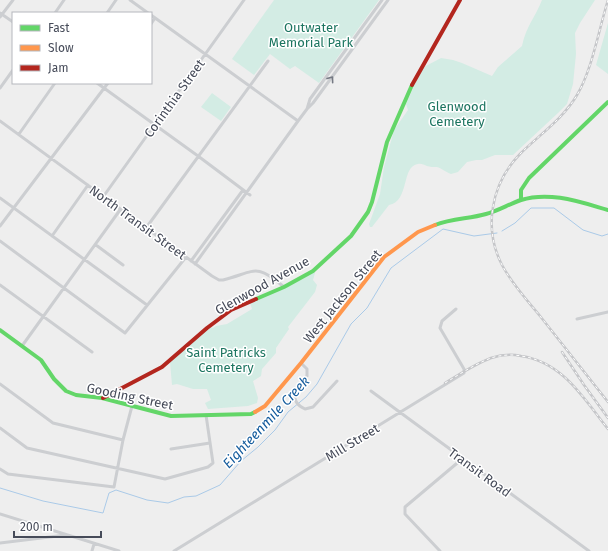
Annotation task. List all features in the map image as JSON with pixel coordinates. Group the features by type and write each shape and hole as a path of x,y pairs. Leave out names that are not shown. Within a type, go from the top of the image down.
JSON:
{"street":[{"path":"12,21 1,15 13,0"},
{"path":"56,12 64,0"},
{"path":"108,12 116,0"},
{"path":"130,0 147,12"},
{"name":"Corinthia Street","path":"104,197 244,0"},
{"path":"307,109 310,99 382,0"},
{"path":"193,262 313,103 388,0"},
{"name":"Glenwood Avenue","path":"102,398 162,367 231,310 284,287 313,271 329,253 351,236 368,212 372,202 386,142 413,82 460,0"},
{"path":"152,16 298,121"},
{"path":"152,22 155,18"},
{"path":"146,228 268,61"},
{"path":"0,88 12,71"},
{"path":"18,134 54,84"},
{"path":"98,84 246,192"},
{"path":"0,226 107,84"},
{"path":"521,200 521,190 529,178 608,102"},
{"name":"North Transit Street","path":"0,121 212,276 221,280 251,271 260,271 268,274 284,287"},
{"path":"52,236 88,185"},
{"name":"West Jackson Street","path":"301,363 384,257 418,232 445,221 487,214 521,200 538,197 554,197 608,210"},
{"path":"0,198 147,305"},
{"path":"22,346 120,210"},
{"path":"0,242 125,333 186,258"},
{"path":"96,245 123,265"},
{"path":"0,285 92,352"},
{"name":"Mill Street","path":"174,551 464,372 464,369 440,328 442,321 456,309"},
{"path":"577,319 608,312"},
{"name":"Gooding Street","path":"0,330 41,360 54,379 66,391 76,395 102,398 171,416 251,414 265,406 301,363"},
{"path":"301,363 307,369 307,376 294,393 295,402 305,409 313,407 337,381"},
{"path":"0,384 53,423 123,440"},
{"name":"Transit Road","path":"371,391 589,551"},
{"path":"0,469 8,474 114,487 123,440 132,406"},
{"path":"0,428 27,448 165,479 208,467 213,463 206,415"},
{"path":"171,449 210,443"},
{"path":"440,551 405,514 404,510 405,507 462,459"},
{"path":"0,514 119,551"},
{"path":"0,543 68,535"},
{"path":"92,551 94,544"}],"green space":[{"name":"Outwater Memorial Park","path":"274,0 379,0 319,83 295,66 290,69 270,54 254,75 232,59"},
{"name":"Glenwood Cemetery","path":"542,0 595,0 575,33 576,54 573,84 567,104 513,155 495,155 482,160 467,162 458,172 451,174 437,167 429,167 420,164 413,166 409,171 400,197 396,202 389,205 372,227 370,227 369,224 380,194 384,167 394,130 408,110 406,104 422,68 441,58 462,63 492,76 498,67 522,46 528,27"},
{"path":"608,23 608,74 596,65"},
{"path":"212,93 231,107 221,121 201,107"},
{"name":"Saint Patricks Cemetery","path":"313,272 315,273 313,280 317,285 315,292 288,327 289,329 276,348 276,353 262,369 261,376 253,381 258,398 257,403 248,406 208,409 205,403 211,400 207,389 193,389 177,384 172,385 170,362 210,327 213,328 227,324 252,309 250,303 304,278"}],"waterway":[{"name":"Eighteenmile Creek","path":"502,231 515,223 531,208 554,208 583,230 602,236 608,234"},
{"name":"Eighteenmile Creek","path":"0,488 43,501 103,513 109,493 116,490 147,500 168,503 184,497 196,496 220,485 241,461 275,430 288,412 306,397 317,384 351,324 367,308 391,268 443,229 474,236 497,233"}],"railway":[{"path":"608,0 591,62 577,95 565,112 520,154 510,166 502,179 497,193 493,207 492,222 496,251 510,279 608,402"},
{"path":"562,352 608,418"},
{"path":"445,383 473,366 495,357 514,355 536,360 561,374 581,394 608,429"}],"traffic: fast":[{"path":"256,299 284,287 313,271 351,236 368,212 372,202 387,142 412,85"},
{"path":"521,200 521,190 529,178 608,102"},
{"path":"435,225 486,214 521,200 543,197 565,199 608,210"},
{"path":"0,330 41,360 54,379 66,391 76,395 102,398 171,416 251,414 255,412"}],"traffic: slow":[{"path":"255,412 265,406 301,363 384,257 418,232 435,225"}],"traffic: jam":[{"path":"412,85 460,0"},
{"path":"103,398 162,367 207,328 231,310 256,299"}]}
